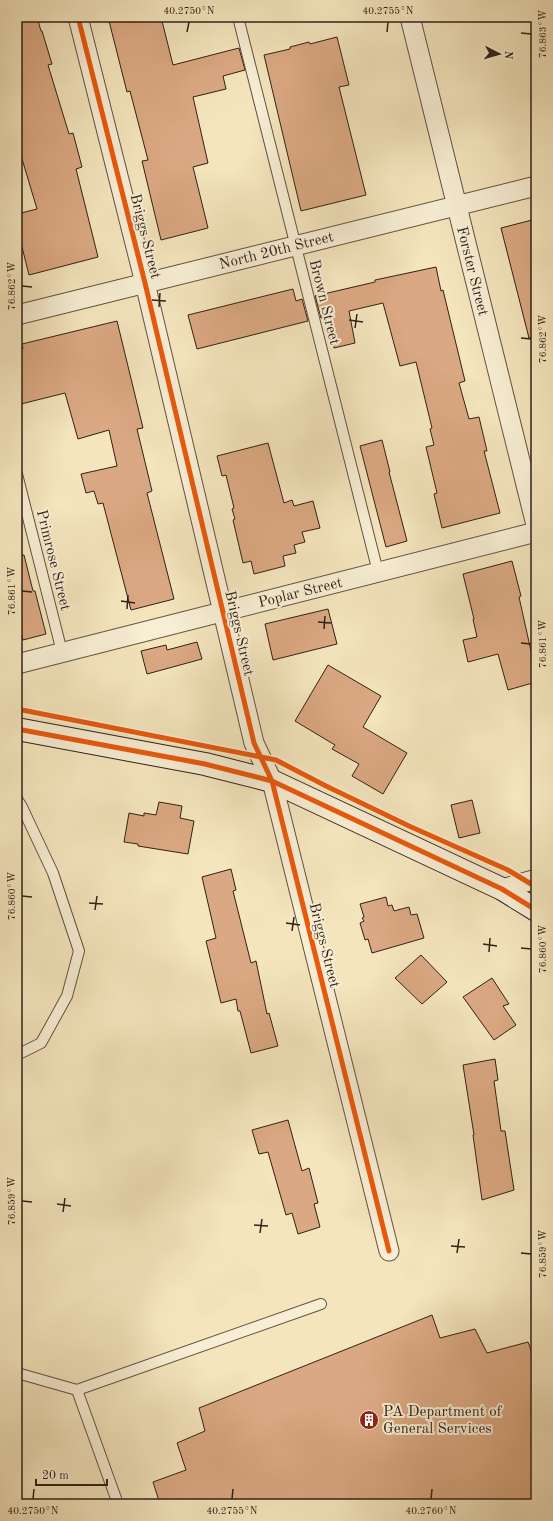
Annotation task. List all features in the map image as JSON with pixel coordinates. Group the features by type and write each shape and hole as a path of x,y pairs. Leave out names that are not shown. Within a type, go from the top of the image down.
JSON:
{"street":[{"name":"Briggs Street","path":"78,17 145,283 254,742 272,781 389,1251"},
{"name":"Forster Street","path":"410,17 536,525"},
{"name":"North 20th Street","path":"17,315 536,186"},
{"name":"Poplar Street","path":"17,664 536,532"},
{"path":"17,729 205,764 272,781 502,889 536,910"},
{"path":"502,889 536,879"}],"lane":[{"name":"Brown Street","path":"238,17 378,572"},
{"name":"Primrose Street","path":"17,474 62,652"},
{"path":"17,799 53,873 79,951 67,996 41,1043 17,1055"},
{"path":"17,1373 77,1390 321,1304"},
{"path":"77,1390 118,1504"}],"building":[{"path":"17,17 37,17 42,31 52,64 48,65 69,134 73,133 82,167 76,169 98,257 29,275 17,227 17,214 37,209 17,142"},
{"path":"108,17 161,17 173,65 239,48 245,70 223,76 226,89 193,97 208,163 193,167 208,228 161,240 142,161 148,160 130,91 127,92"},
{"path":"337,37 349,85 339,87 366,195 301,211 264,55 290,49 290,47 309,42 310,44"},
{"path":"536,219 536,337 529,338 501,228"},
{"path":"436,267 465,381 459,383 469,419 479,417 487,451 484,451 500,513 442,528 434,494 437,493 426,447 434,445 430,429 432,428 416,362 400,366 383,303 349,311 355,343 334,348 327,317 321,318 315,296 375,282 375,280"},
{"path":"293,289 296,301 302,299 308,321 197,349 188,315"},
{"path":"117,321 143,428 137,429 152,491 147,493 174,599 131,610 103,503 98,504 94,491 86,493 81,474 117,466 109,430 78,439 65,393 17,405 17,350 23,349 22,344"},
{"path":"382,440 407,541 386,547 360,446"},
{"path":"268,443 284,503 292,500 294,506 313,501 320,528 302,532 305,542 294,545 296,553 283,556 285,566 254,574 251,561 243,563 233,520 235,519 232,509 234,508 226,475 222,476 217,456"},
{"path":"24,555 46,634 23,640 17,616 17,556"},
{"path":"512,561 521,596 519,597 531,651 536,650 536,682 508,690 498,654 468,662 463,640 477,637 463,574"},
{"path":"328,609 337,644 273,660 265,624"},
{"path":"197,642 202,659 147,674 141,651 166,645 167,650"},
{"path":"328,665 381,696 363,727 407,753 383,794 352,776 359,764 332,749 335,745 295,721"},
{"path":"472,800 480,833 459,838 451,805"},
{"path":"159,802 182,806 180,818 194,821 188,854 138,846 138,844 124,842 129,813 144,816 144,813 156,815"},
{"path":"231,869 236,890 233,891 251,963 256,961 267,1014 269,1013 278,1046 251,1053 240,1011 238,1011 236,999 221,1003 206,941 216,938 202,877"},
{"path":"386,897 388,906 392,905 394,911 409,907 411,915 417,914 424,938 372,953 368,939 365,940 360,923 364,921 362,918 364,917 360,904"},
{"path":"421,955 447,982 422,1004 395,978"},
{"path":"492,978 509,1004 503,1006 516,1025 494,1040 463,997"},
{"path":"495,1059 498,1080 494,1081 501,1131 505,1131 514,1190 482,1200 463,1065"},
{"path":"288,1120 302,1171 309,1168 318,1203 314,1204 320,1227 298,1234 292,1213 286,1215 268,1152 259,1154 252,1130"},
{"name":"PA Department of General Services","path":"432,1315 440,1338 475,1329 487,1353 528,1342 536,1363 536,1504 160,1504 153,1482 186,1470 177,1443 205,1431 199,1408"}],"cycle path":[{"path":"78,17 145,283 254,743 272,781 389,1251"},
{"path":"17,709 276,760 409,826 508,870 536,887"},
{"path":"17,729 205,764 272,781 502,889 536,910"}],"place":[{"name":"PA Department of General Services","path":"369,1420"}]}
